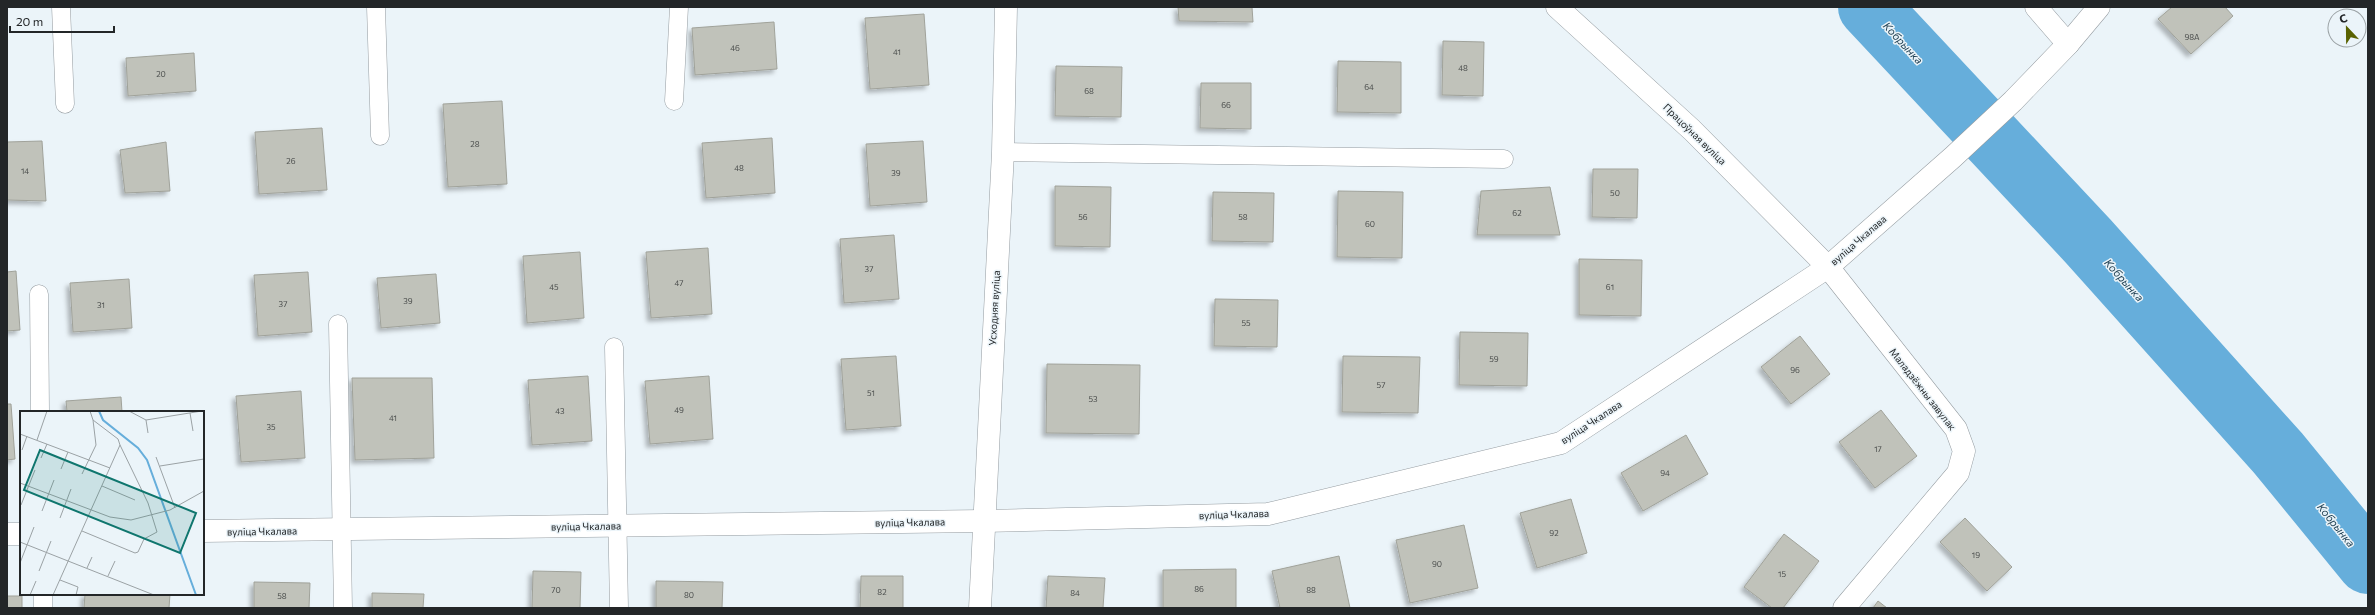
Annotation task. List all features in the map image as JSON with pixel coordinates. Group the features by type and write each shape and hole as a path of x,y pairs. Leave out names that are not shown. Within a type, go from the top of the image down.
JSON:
{"main road":[{"name":"Усходняя вуліца","path":"980,608 983,521 1003,152 1006,7"},
{"name":"Працоўная вуліца","path":"1557,7 1692,130 1828,267"},
{"path":"2036,7 2068,44"},
{"name":"вуліца Чкалава","path":"204,531 983,521 1268,514 1561,443 1828,267 1953,157 2013,101 2068,44 2098,7"},
{"name":"Маладзёжны завулак","path":"1828,267 1956,429 1964,451 1958,474 1844,608"},
{"path":"7,534 20,534"}],"lane":[{"path":"61,7 65,104"},
{"path":"376,7 380,136"},
{"path":"674,101 679,7"},
{"path":"1003,152 1504,159"},
{"path":"39,294 40,411"},
{"path":"338,324 343,608"},
{"path":"614,347 620,608"},
{"path":"43,595 43,608"}],"building":[{"path":"1178,7 1252,7 1253,22 1179,21"},
{"path":"2172,7 2225,7 2233,16 2191,54 2158,19"},
{"path":"924,14 929,85 870,89 865,18"},
{"path":"774,22 777,69 695,75 692,28"},
{"path":"1443,41 1484,42 1483,96 1442,95"},
{"path":"194,53 196,91 128,96 126,58"},
{"path":"1338,61 1401,62 1401,113 1337,112"},
{"path":"1056,66 1122,67 1121,117 1055,116"},
{"path":"1201,83 1251,83 1251,129 1200,128"},
{"path":"502,101 507,184 448,187 443,104"},
{"path":"322,128 327,190 259,194 255,132"},
{"path":"772,138 775,193 706,198 702,143"},
{"path":"42,141 46,201 7,200 7,142"},
{"path":"923,141 927,202 870,206 866,144"},
{"path":"166,142 170,191 125,193 120,150"},
{"path":"1593,169 1638,169 1637,218 1592,217"},
{"path":"1055,186 1111,187 1110,247 1055,246"},
{"path":"1550,187 1560,235 1477,235 1481,191"},
{"path":"1338,191 1403,192 1402,258 1337,257"},
{"path":"1213,192 1274,193 1273,242 1212,241"},
{"path":"894,235 899,299 844,303 840,239"},
{"path":"708,248 712,314 651,318 646,252"},
{"path":"580,252 584,318 527,323 523,256"},
{"path":"1579,259 1642,260 1641,316 1579,315"},
{"path":"16,271 20,330 7,331 7,272"},
{"path":"308,272 312,332 258,336 254,275"},
{"path":"436,274 440,323 381,328 377,278"},
{"path":"129,279 132,328 73,332 70,283"},
{"path":"1215,299 1278,300 1277,347 1214,346"},
{"path":"1460,332 1528,333 1527,386 1459,385"},
{"path":"1800,336 1830,374 1791,404 1761,367"},
{"path":"896,356 901,426 846,430 841,359"},
{"path":"1343,356 1420,357 1418,413 1342,412"},
{"path":"1047,364 1140,365 1139,434 1046,433"},
{"path":"588,376 592,441 532,445 528,380"},
{"path":"709,376 713,439 650,444 645,381"},
{"path":"352,378 432,378 434,458 355,460"},
{"path":"301,391 305,458 241,462 236,396"},
{"path":"121,397 122,411 67,411 66,401"},
{"path":"7,404 11,404 15,459 7,460"},
{"path":"1881,410 1917,456 1875,488 1839,442"},
{"path":"1686,435 1708,474 1643,511 1621,473"},
{"path":"1571,499 1587,553 1537,568 1520,513"},
{"path":"1965,518 2012,567 1987,591 1940,542"},
{"path":"1464,525 1478,588 1410,603 1396,540"},
{"path":"1784,534 1819,561 1783,608 1772,608 1744,587"},
{"path":"1339,556 1350,608 1280,608 1272,571"},
{"path":"1236,569 1236,608 1163,608 1163,570"},
{"path":"533,571 581,572 580,608 532,608"},
{"path":"861,576 903,576 903,608 860,608"},
{"path":"1048,576 1105,578 1103,608 1046,608"},
{"path":"656,581 723,582 722,608 656,608"},
{"path":"254,582 310,583 309,608 254,608"},
{"path":"372,593 424,594 423,608 372,608"},
{"path":"85,595 170,595 169,608 84,608"},
{"path":"7,596 22,596 22,608 7,608"},
{"path":"1878,601 1887,608 1873,608"}],"waterway":[{"name":"Кобрынка","path":"1869,7 2088,241 2278,453 2368,563"}]}
